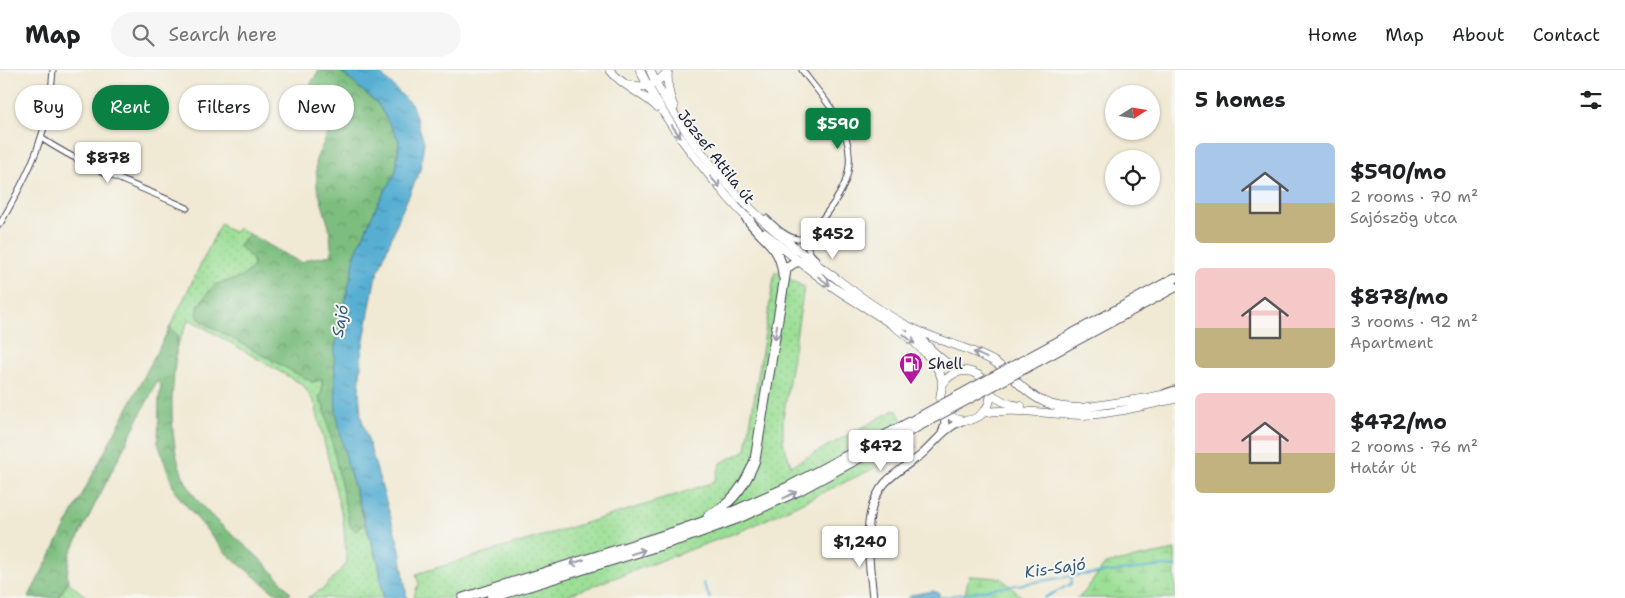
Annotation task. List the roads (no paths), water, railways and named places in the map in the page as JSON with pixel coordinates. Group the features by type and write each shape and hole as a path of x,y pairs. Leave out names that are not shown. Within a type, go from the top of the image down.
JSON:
{"highway":[{"path":"748,213 777,252 782,265 783,284"},
{"path":"674,532 723,507 736,495 751,470 758,450 783,284 788,267 793,262 807,261 822,269"},
{"path":"491,598 687,537 768,506 807,486 903,430 1030,361 1175,278"},
{"path":"1030,361 1175,287"},
{"path":"463,598 674,532 734,511 761,500 903,430"}],"main road":[{"path":"610,70 615,76 648,98 665,116"},
{"name":"József Attila út","path":"640,70 748,213 875,307 905,325"},
{"name":"József Attila út","path":"650,70 651,84 665,116 708,173 798,261 912,341 928,356 939,372 943,384"},
{"path":"627,84 638,87 651,84 661,79 668,70"},
{"path":"668,70 667,79 670,98 689,135"},
{"path":"905,325 943,361 952,367 964,371"},
{"path":"905,325 995,362 1036,398 1050,406 1079,408"},
{"path":"873,598 868,526 871,509 881,488 897,472 923,453 942,433 962,421 974,419 982,413 989,403 990,392 988,385 981,376 971,371 964,371 951,374 943,384 940,395 945,424 942,433"},
{"path":"990,392 997,399 1007,404 1058,410 1172,392"},
{"path":"982,413 1012,410 1086,414 1108,412 1175,399"},
{"path":"942,407 949,416 962,421"}],"street":[{"path":"0,224 27,175 42,138 51,100 53,70"},
{"path":"748,213 758,212 790,237 801,238 810,233 843,190 848,170 849,152 846,136 839,120 802,70"},
{"path":"42,138 54,147 95,168 187,208"},
{"path":"810,233 807,245 810,254 843,280 846,286"}],"water":[{"path":"339,70 377,70 412,105 424,142 420,171 401,213 375,280 362,351 359,390 361,416 400,549 407,598 383,598 379,566 347,463 341,436 336,410 334,353 356,252 378,203 396,172 399,140 378,104"},
{"path":"933,591 939,593 939,598 908,598 911,595"}],"waterway":[{"name":"Kis-Sajó","path":"938,598 1072,576 1165,566 1175,567"},
{"path":"1044,598 1071,584 1072,576"},
{"path":"703,583 710,598"}],"place":[{"name":"Shell","path":"911,385"}],"water label":[{"name":"Sajó","path":"340,321"}]}
